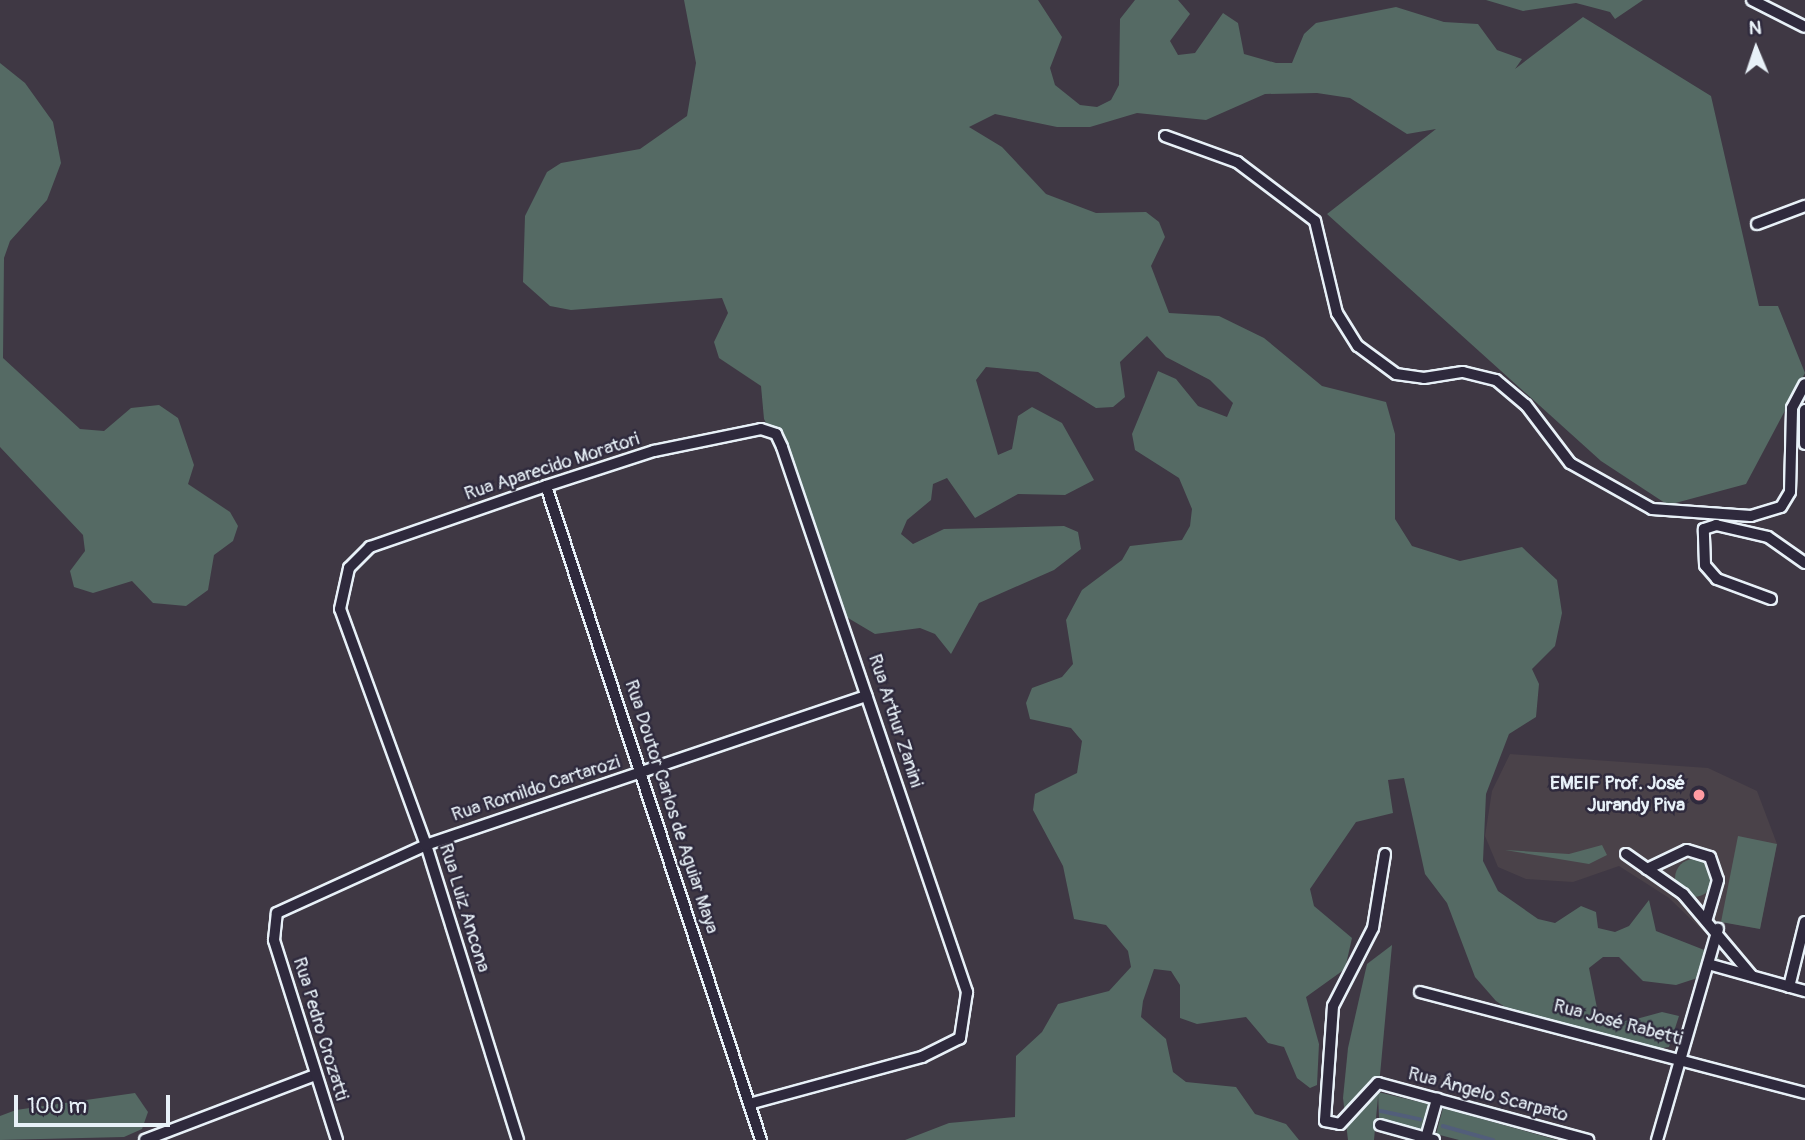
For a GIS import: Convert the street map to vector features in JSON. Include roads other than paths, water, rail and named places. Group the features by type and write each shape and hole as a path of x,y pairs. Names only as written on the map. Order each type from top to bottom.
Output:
{"street":[{"path":"1752,0 1805,27"},
{"path":"1164,136 1237,162 1315,221 1337,313 1358,346 1396,374 1472,372 1496,380 1525,405 1570,463 1653,509 1751,516 1781,507 1790,492 1792,408 1805,384"},
{"path":"1757,224 1805,206"},
{"path":"1805,410 1805,444"},
{"name":"Rua Aparecido Moratori","path":"349,568 370,547 654,451 761,429 776,434"},
{"name":"Rua Arthur Zanini","path":"749,1104 922,1057 960,1038 967,1023 967,992 776,434"},
{"name":"Rua Doutor Carlos de Aguiar Maya","path":"546,486 761,1140"},
{"path":"1771,599 1717,579 1705,565 1704,529 1716,525 1768,537 1805,563"},
{"name":"Rua Luiz Ancona","path":"349,568 340,609 426,845 518,1140"},
{"name":"Rua Romildo Cartarozi","path":"273,928 277,913 300,900 426,845 867,696"},
{"path":"1647,869 1686,850 1710,857 1718,880 1707,918"},
{"name":"Rua Ângelo Scarpato","path":"1385,854 1373,928 1333,1006 1325,1121 1340,1124 1378,1083 1588,1140"},
{"path":"1626,855 1707,918 1752,976"},
{"path":"1789,987 1805,922"},
{"name":"Rua Pedro Crozatti","path":"273,928 315,1075 337,1140"},
{"path":"1657,1140 1718,929"},
{"path":"1708,964 1805,991"},
{"name":"Rua José Rabetti","path":"1420,992 1681,1058 1805,1093"},
{"path":"145,1140 315,1075"},
{"path":"1380,1125 1430,1139 1437,1099"}],"waterway":[{"path":"1381,1111 1420,1119"},
{"path":"1443,1126 1493,1140"}],"place":[{"name":"EMEIF Prof. José Jurandy Piva","path":"1699,795"}]}
